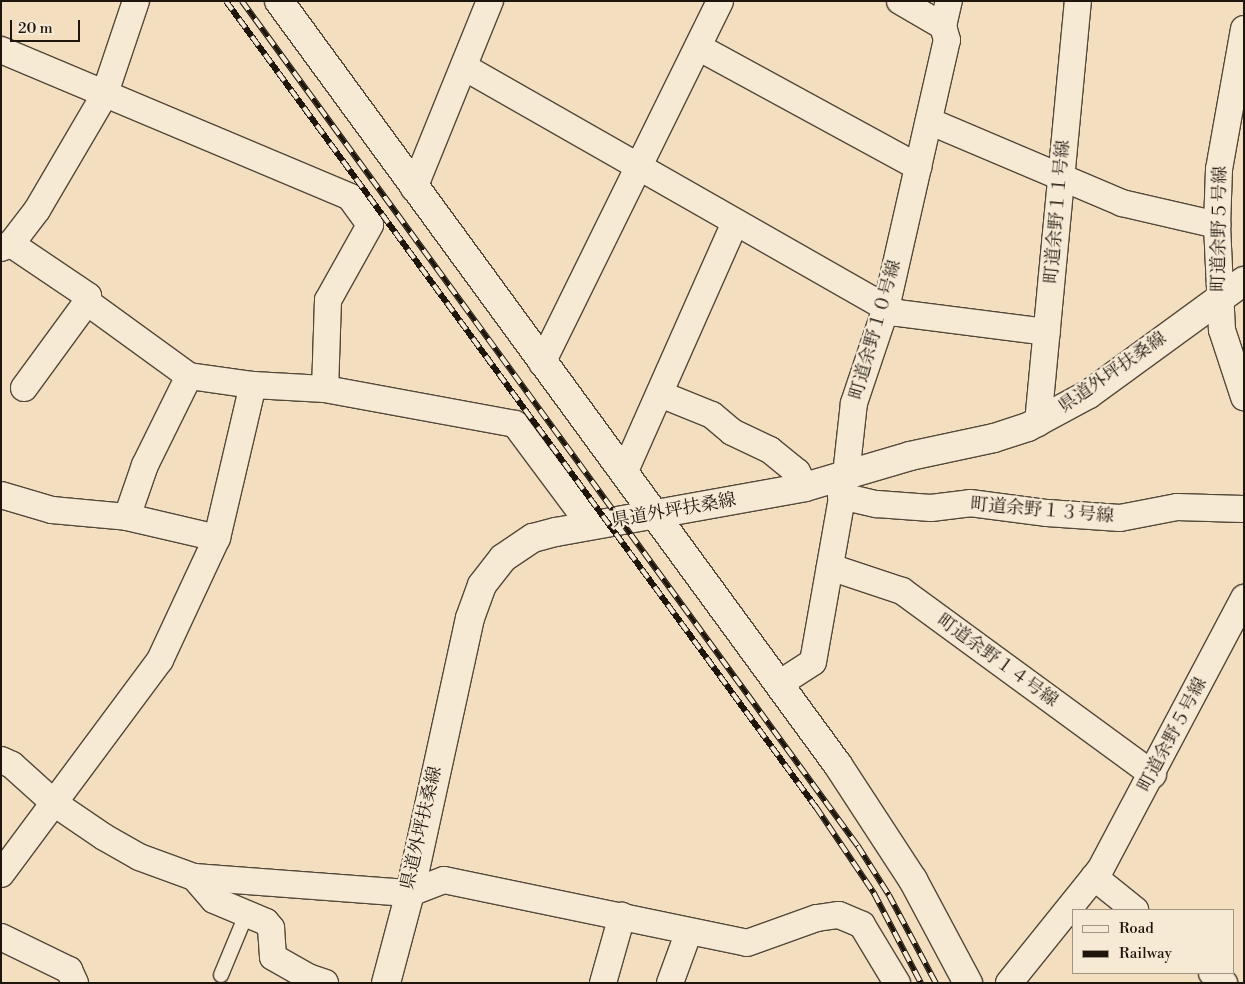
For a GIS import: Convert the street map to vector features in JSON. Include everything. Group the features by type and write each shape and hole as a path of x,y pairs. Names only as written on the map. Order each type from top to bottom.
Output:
{"main road":[{"path":"279,1 542,363 779,684 888,839 968,983"},
{"name":"県道外坪扶桑線","path":"386,983 409,893 468,627 482,585 503,558 518,546 534,538 805,487 843,485 910,456 994,438 1038,423 1090,394 1219,297 1244,281"}],"street":[{"path":"24,388 87,302 88,296 6,246 37,210 104,96 136,1"},
{"path":"414,188 490,1"},
{"path":"542,363 720,1"},
{"path":"900,1 946,14"},
{"name":"町道余野１１号線","path":"1038,423 1078,1"},
{"name":"町道余野１０号線","path":"779,684 813,662 843,485 854,403 886,308 947,40 946,14"},
{"name":"町道余野５号線","path":"1244,29 1219,169 1217,225 1221,269 1219,297 1222,330 1244,397"},
{"path":"698,47 918,167"},
{"path":"1,50 104,96 350,197 370,225 328,300 325,389"},
{"path":"464,67 886,308 898,313 1047,332"},
{"path":"929,120 1062,179 1122,203 1217,225"},
{"path":"624,473 735,222"},
{"path":"87,302 189,376 253,385 325,389 515,424 591,526"},
{"path":"127,517 145,465 189,376"},
{"path":"1,874 160,660 217,538 253,385"},
{"path":"660,394 712,415 732,432 770,450 797,472 805,487"},
{"name":"町道余野１３号線","path":"843,485 877,504 931,508 970,503 1047,513 1120,518 1177,507 1244,509"},
{"path":"1,496 52,510 127,517 217,538"},
{"name":"町道余野１４号線","path":"830,566 902,591 1153,775"},
{"name":"町道余野５号線","path":"1009,983 1097,874 1153,775 1244,598"},
{"path":"1,760 12,765 54,803 139,857 194,877 409,893 444,880 622,916 747,944 817,918 839,915 852,918 862,925 898,983"},
{"path":"1097,874 1134,909"},
{"path":"194,877 214,900 266,922 272,928 273,958 308,977 325,983"},
{"path":"603,983 622,916"},
{"path":"670,983 689,931"},
{"path":"1,937 69,970 75,983"},
{"path":"1213,974 1224,983"}],"lane":[{"path":"221,975 246,915"}],"railway":[{"path":"226,1 816,807 874,893 921,983"},
{"path":"242,1 858,846 889,895 936,983"}]}
